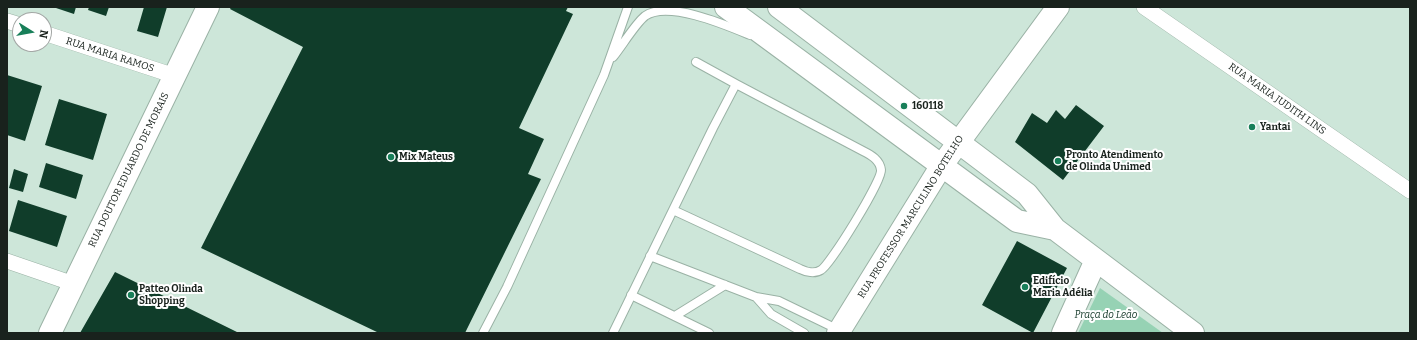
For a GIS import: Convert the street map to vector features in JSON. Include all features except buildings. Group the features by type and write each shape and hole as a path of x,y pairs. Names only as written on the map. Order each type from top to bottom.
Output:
{"main road":[{"name":"RUA DOUTOR EDUARDO DE MORAIS","path":"50,333 208,7"},
{"path":"726,7 1017,221 1055,229"},
{"path":"779,7 1027,194 1055,229 1193,333"},
{"name":"RUA PROFESSOR MARCULINO BOTELHO","path":"839,332 958,142 1058,7"},
{"path":"1062,333 1096,260"}],"street":[{"name":"RUA MARIA JUDITH LINS","path":"1144,7 1410,191"},
{"name":"RUA MARIA RAMOS","path":"52,36 175,76"},
{"path":"7,261 74,284"}],"lane":[{"path":"483,333 507,287 609,62 628,7"},
{"path":"609,62 645,16 654,11 660,10 676,10 697,15 783,48"},
{"path":"673,210 786,263 805,271 815,272 822,270 828,264 877,184 881,173 878,162 872,156 696,62"},
{"path":"612,333 736,84"},
{"path":"650,256 756,297 779,301 839,332"},
{"path":"675,316 725,285"},
{"path":"631,295 708,333"},
{"path":"756,297 771,314 804,333"}],"green space":[{"name":"Praça do Leão","path":"1100,288 1163,333 1078,333"}],"place":[{"name":"160118","path":"904,106"},
{"name":"Yantai","path":"1252,127"},
{"name":"Mix Mateus","path":"391,157"},
{"name":"Pronto Atendimento de Olinda Unimed","path":"1058,161"},
{"name":"Edifício Maria Adélia","path":"1025,287"},
{"name":"Patteo Olinda Shopping","path":"131,295"}]}
